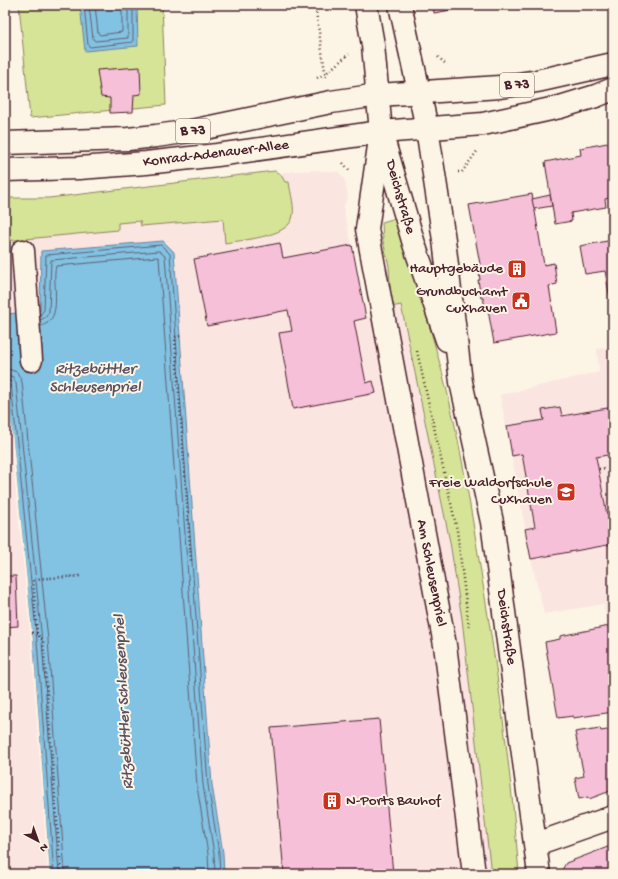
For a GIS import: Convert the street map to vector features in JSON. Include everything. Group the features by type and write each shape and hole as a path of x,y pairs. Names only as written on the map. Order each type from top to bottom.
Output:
{"street":[{"name":"Deichstraße","path":"366,5 378,95 381,132 414,244 462,382"},
{"name":"Deichstraße","path":"400,5 427,128 444,240 462,382 492,522 539,874"},
{"name":"B 73","path":"419,94 507,86 537,81 613,64"},
{"name":"B 73","path":"427,128 483,124 560,107 613,89"},
{"name":"Konrad-Adenauer-Allee","path":"5,143 80,142 142,138 191,131 308,107 378,95 419,94"},
{"name":"Konrad-Adenauer-Allee","path":"5,170 80,168 161,161 217,155 381,132 427,128"},
{"name":"Am Schleusenpriel","path":"381,132 367,229 445,645 474,874"},
{"path":"23,251 31,360"},
{"path":"536,844 613,817"}],"path":[{"path":"315,5 325,74 353,50"},
{"path":"434,52 451,68"},
{"path":"180,336 175,337 190,561"},
{"path":"599,469 613,467"},
{"path":"37,634 33,579 81,576"},
{"path":"32,633 37,634 43,640 61,874"}],"shaded area":[{"path":"314,170 339,172 345,180 348,198 343,207 366,318 400,305 450,542 462,619 491,874 224,874 223,853 212,785 174,252 163,241 130,245 40,311 5,314 5,216 222,200 225,177"},
{"name":"Freie Waldorfschule Cuxhaven","path":"613,346 613,618 605,618 604,604 544,614 531,559 500,395 599,372 597,349"},
{"path":"5,360 33,641 50,874 5,874"}],"green space":[{"path":"19,5 162,5 166,105 30,118"},
{"path":"275,171 281,175 285,182 289,182 293,215 288,225 273,234 263,237 225,243 223,219 141,226 140,221 118,223 118,230 5,241 5,198 49,198"},
{"path":"396,218 424,306 448,395 464,470 501,701 513,804 519,874 491,874 462,619 450,542 401,305 391,307 389,266 383,241 382,222"}],"water":[{"path":"80,5 137,5 138,46 85,51"},
{"name":"Ritzebüttler Schleusenpriel","path":"163,241 174,252 212,785 223,853 224,874 50,874 33,641 6,375 5,314 40,311 41,251"}],"pier":[{"path":"5,360 33,641 50,874 48,874 31,642 5,384"}],"building":[{"path":"433,5 481,5 434,13"},
{"path":"140,67 141,94 134,95 133,112 110,113 110,98 101,97 97,70"},
{"path":"613,142 613,197 605,199 606,207 571,213 572,221 555,224 545,162 581,155 580,148"},
{"name":"Hauptgebäude","path":"532,194 544,265 554,263 557,284 549,286 556,332 494,343 488,310 486,311 483,298 481,298 478,280 480,280 478,265 480,264 469,205"},
{"path":"550,195 552,206 534,209 532,199"},
{"path":"613,240 613,315 605,271 585,274 580,246"},
{"path":"280,243 283,258 352,245 366,318 354,321 366,383 373,381 376,393 293,409 279,333 292,331 288,310 207,326 194,259"},
{"path":"560,407 562,416 613,407 613,454 596,457 607,515 613,514 613,544 531,559 525,529 535,527 522,454 512,456 507,426 544,420 542,410"},
{"path":"5,576 16,576 18,626 5,627"},
{"path":"609,626 613,649 613,712 573,718 573,716 558,718 545,642 560,639 560,636"},
{"name":"N-Ports Bauhof","path":"379,719 393,874 284,874 271,728"},
{"path":"600,728 601,731 613,729 613,790 589,799 588,797 579,799 575,778 584,776 575,732"},
{"path":"613,845 613,874 563,874 562,870 566,863"}],"place":[{"name":"Hauptgebäude","path":"517,269"},
{"name":"Grundbuchamt Cuxhaven","path":"521,301"},
{"name":"Freie Waldorfschule Cuxhaven","path":"566,492"},
{"name":"N-Ports Bauhof","path":"332,801"}]}
